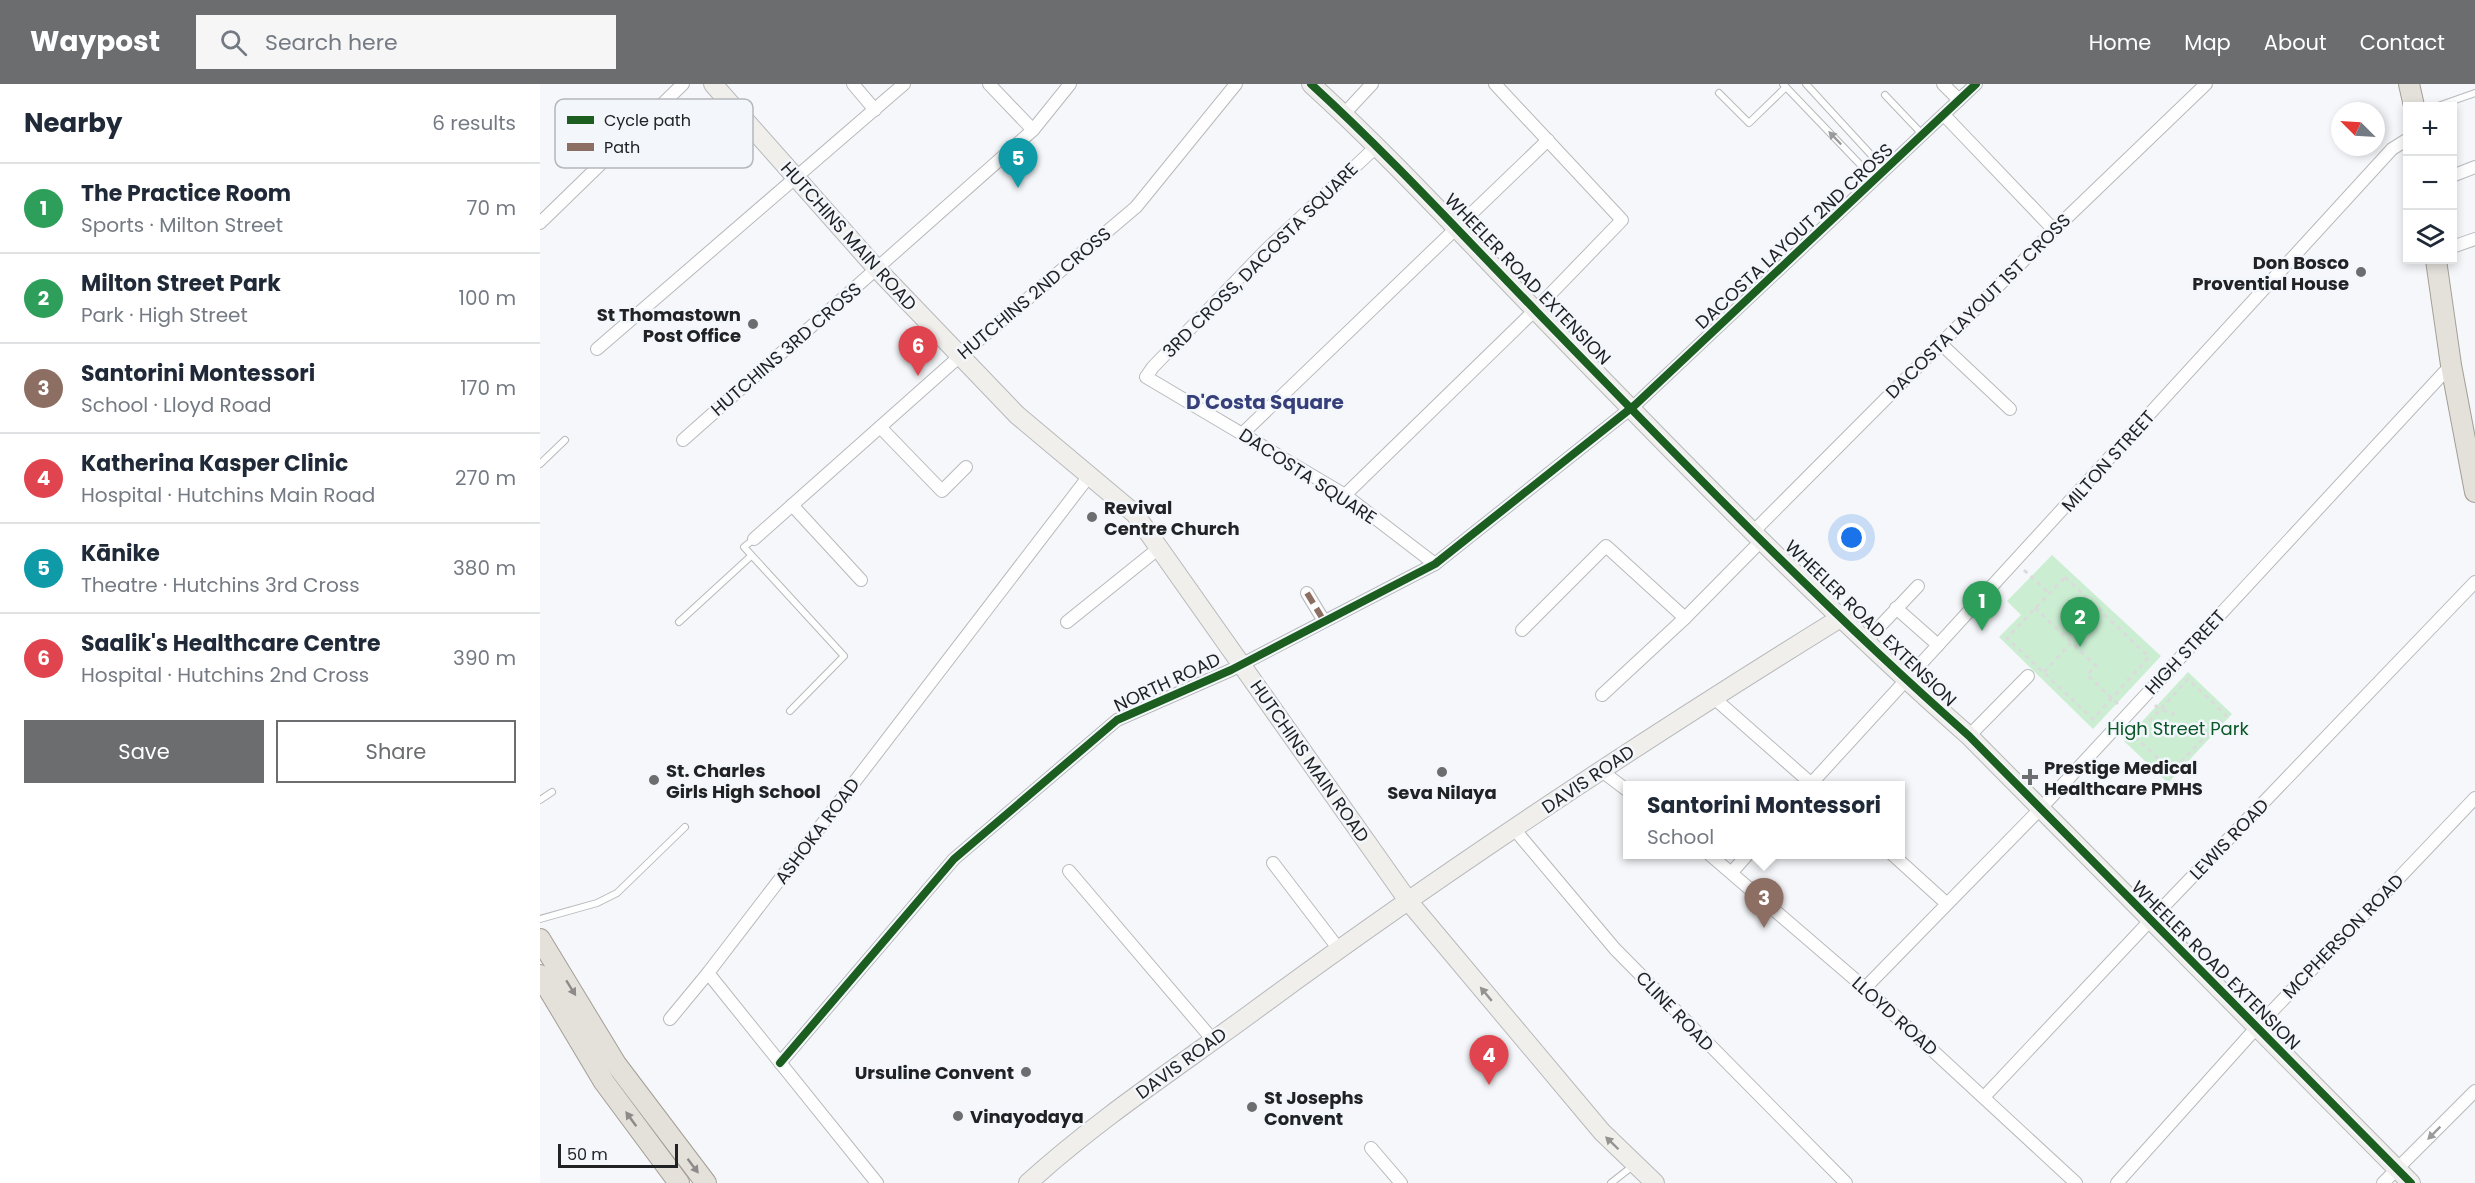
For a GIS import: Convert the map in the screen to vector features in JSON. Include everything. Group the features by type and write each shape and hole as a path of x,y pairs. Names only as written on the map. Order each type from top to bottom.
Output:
{"main road":[{"path":"2409,84 2413,102"},
{"path":"2422,84 2426,102"},
{"path":"2437,264 2451,365 2473,468 2475,492"},
{"path":"2450,264 2475,423"},
{"path":"540,939 616,1064 706,1183"},
{"path":"540,975 604,1082 671,1177"}],"street":[{"path":"668,99 684,84"},
{"name":"HUTCHINS MAIN ROAD","path":"713,84 726,99"},
{"path":"853,84 875,110"},
{"path":"597,349 904,84"},
{"path":"989,84 1033,130"},
{"name":"HUTCHINS 3RD CROSS","path":"683,440 1033,130 1070,84"},
{"name":"HUTCHINS 2ND CROSS","path":"754,540 960,356 1136,207 1236,84"},
{"name":"WHEELER ROAD EXTENSION","path":"1311,84 1378,145 1535,310 1758,536 1905,680 1969,736 2039,810 2411,1183"},
{"path":"1344,114 1372,84"},
{"path":"1345,495 1535,310 1622,220 1495,84"},
{"path":"1943,84 1959,100"},
{"name":"DACOSTA LAYOUT 2ND CROSS","path":"1631,407 1886,171 1976,84"},
{"name":"DACOSTA LAYOUT 1ST CROSS","path":"1602,695 1685,618 1758,536 1940,343 2206,84"},
{"path":"1944,115 2054,230"},
{"name":"HUTCHINS MAIN ROAD","path":"753,129 877,269 1017,415 1135,514 1409,902 1602,1132 1655,1183"},
{"path":"1242,434 1548,140"},
{"name":"MILTON STREET","path":"1815,781 2385,157 2403,143"},
{"name":"3RD CROSS, DACOSTA SQUARE","path":"1146,378 1153,367 1266,250 1378,145"},
{"path":"2457,174 2475,167"},
{"path":"540,223 597,168"},
{"path":"2457,245 2475,239"},
{"path":"1940,343 2010,409"},
{"name":"HIGH STREET","path":"1865,988 2039,810 2451,365"},
{"name":"DACOSTA SQUARE","path":"1146,378 1345,495 1435,564"},
{"name":"NORTH ROAD","path":"780,1063 954,859 1117,720 1242,663 1435,564 1631,407"},
{"path":"880,427 942,491 966,467"},
{"name":"ASHOKA ROAD","path":"670,1019 708,973 1089,476"},
{"path":"792,505 861,580"},
{"path":"1522,630 1606,546 1685,618"},
{"path":"1067,622 1159,548"},
{"name":"LEWIS ROAD","path":"1984,1097 2475,582"},
{"path":"1866,641 1918,586"},
{"path":"1307,593 1324,621"},
{"path":"1896,608 1938,645"},
{"name":"DAVIS ROAD","path":"1028,1183 1074,1141 1338,948 1515,830 1599,770 1842,617"},
{"path":"1969,736 2028,676"},
{"path":"1714,698 1807,781"},
{"path":"1599,770 1623,787"},
{"name":"MCPHERSON ROAD","path":"2116,1183 2257,1027 2475,798"},
{"name":"CLINE ROAD","path":"1515,830 1615,949 1846,1183"},
{"name":"LLOYD ROAD","path":"1714,859 1865,988 2076,1183"},
{"path":"1732,872 1744,859"},
{"path":"1896,859 1946,903"},
{"path":"1273,863 1338,948"},
{"path":"1069,871 1214,1040"},
{"path":"708,973 877,1183"},
{"path":"2383,1183 2475,1091"},
{"path":"1371,1148 1401,1183"}],"lane":[{"path":"1806,84 1886,171"},
{"path":"1719,93 1749,123 1784,85 1875,181"},
{"path":"2449,102 2475,93"},
{"path":"1885,95 1923,135"},
{"path":"540,464 564,440"},
{"name":"HUTCHINS 2ND CROSS","path":"752,556 744,547 754,540"},
{"path":"679,622 752,556 844,656 790,711"},
{"path":"540,800 552,792"},
{"path":"540,919 597,903 617,892 685,827"},
{"path":"1611,1183 1635,1164"}],"path":[{"path":"2027,573 2049,593"},
{"path":"2065,577 2149,657 2092,719 2007,638 2035,608 2065,577"},
{"path":"2035,608 2096,666 2087,675 2116,703"},
{"path":"2044,672 2071,643"},
{"path":"2188,679 2226,715 2172,771 2134,736 2160,710 2188,679"},
{"path":"2144,696 2160,710 2171,712 2176,717"}],"green space":[{"path":"2052,555 2161,656 2093,729 1999,637 2021,615 2007,601"},
{"name":"High Street Park","path":"2188,672 2232,714 2168,783 2124,741"}],"marked path":[{"path":"1307,593 1324,621"}],"cycle path":[{"path":"1311,84 1397,167 1749,528 1857,634 1969,736 2411,1183"},
{"path":"780,1063 954,859 1117,720 1231,670 1435,564 1635,405 1976,84"}],"place":[{"name":"Kānike","path":"1018,188"},
{"name":"Don Bosco Provential House","path":"2361,272"},
{"name":"St Thomastown Post Office","path":"753,324"},
{"name":"Saalik's Healthcare Centre","path":"918,376"},
{"name":"Revival Centre Church","path":"1092,517"},
{"name":"The Practice Room","path":"1982,631"},
{"name":"Milton Street Park","path":"2080,647"},
{"name":"Seva Nilaya","path":"1442,772"},
{"name":"Prestige Medical Healthcare PMHS","path":"2030,777"},
{"name":"St. Charles Girls High School","path":"654,780"},
{"name":"Santorini Montessori","path":"1764,928"},
{"name":"Ursuline Convent","path":"1026,1072"},
{"name":"Katherina Kasper Clinic","path":"1489,1085"},
{"name":"St Josephs Convent","path":"1252,1107"},
{"name":"Vinayodaya","path":"958,1116"}],"district":[{"name":"D'Costa Square","path":"1265,402"}]}
